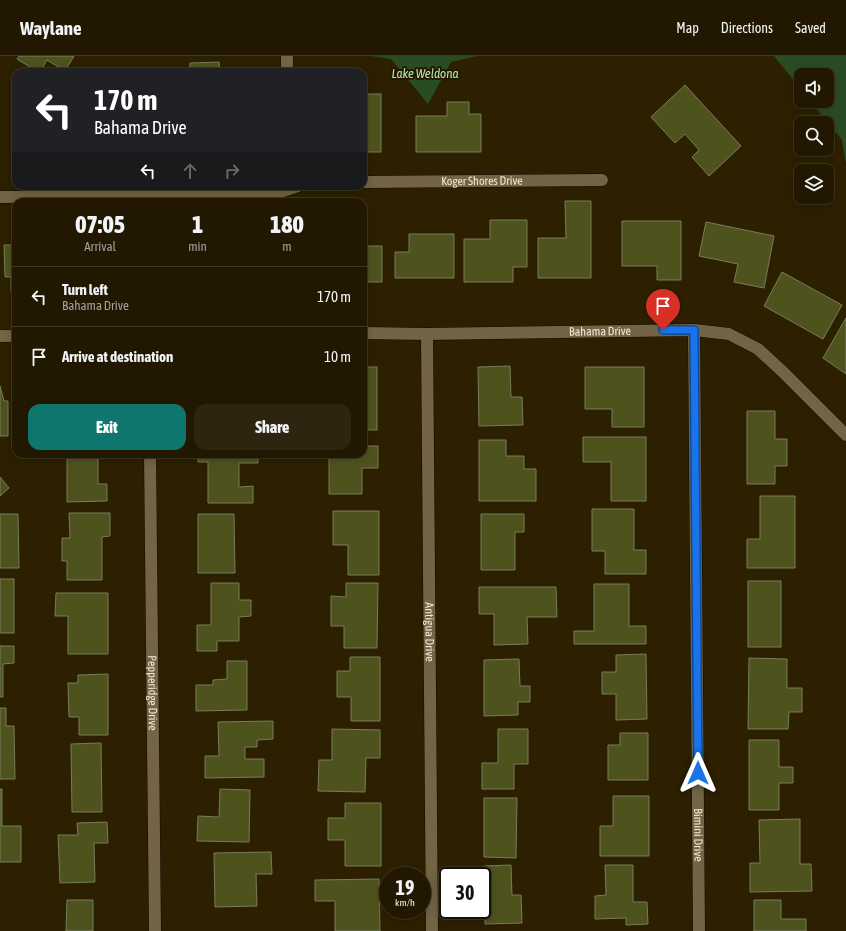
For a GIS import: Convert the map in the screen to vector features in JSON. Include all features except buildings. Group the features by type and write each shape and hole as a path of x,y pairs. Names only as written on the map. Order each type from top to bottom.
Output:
{"street":[{"path":"287,56 287,68"},
{"name":"Koger Shores Drive","path":"367,182 602,180"},
{"path":"0,197 268,196 283,190"},
{"name":"Bahama Drive","path":"367,333 427,334 694,330 729,334 758,349 846,435"},
{"name":"Bimini Drive","path":"694,330 699,931"},
{"name":"Antigua Drive","path":"427,334 432,931"},
{"path":"0,336 12,336"},
{"name":"Pepperidge Drive","path":"150,458 155,931"}],"water":[{"name":"Lake Weldona","path":"371,56 477,56 451,62 428,104 391,59"},
{"path":"774,56 846,56 846,164 842,140 834,130 834,116 822,116 816,108 834,108 834,68 794,68 794,80"}],"route":[{"path":"663,330 694,330 698,773"}]}
